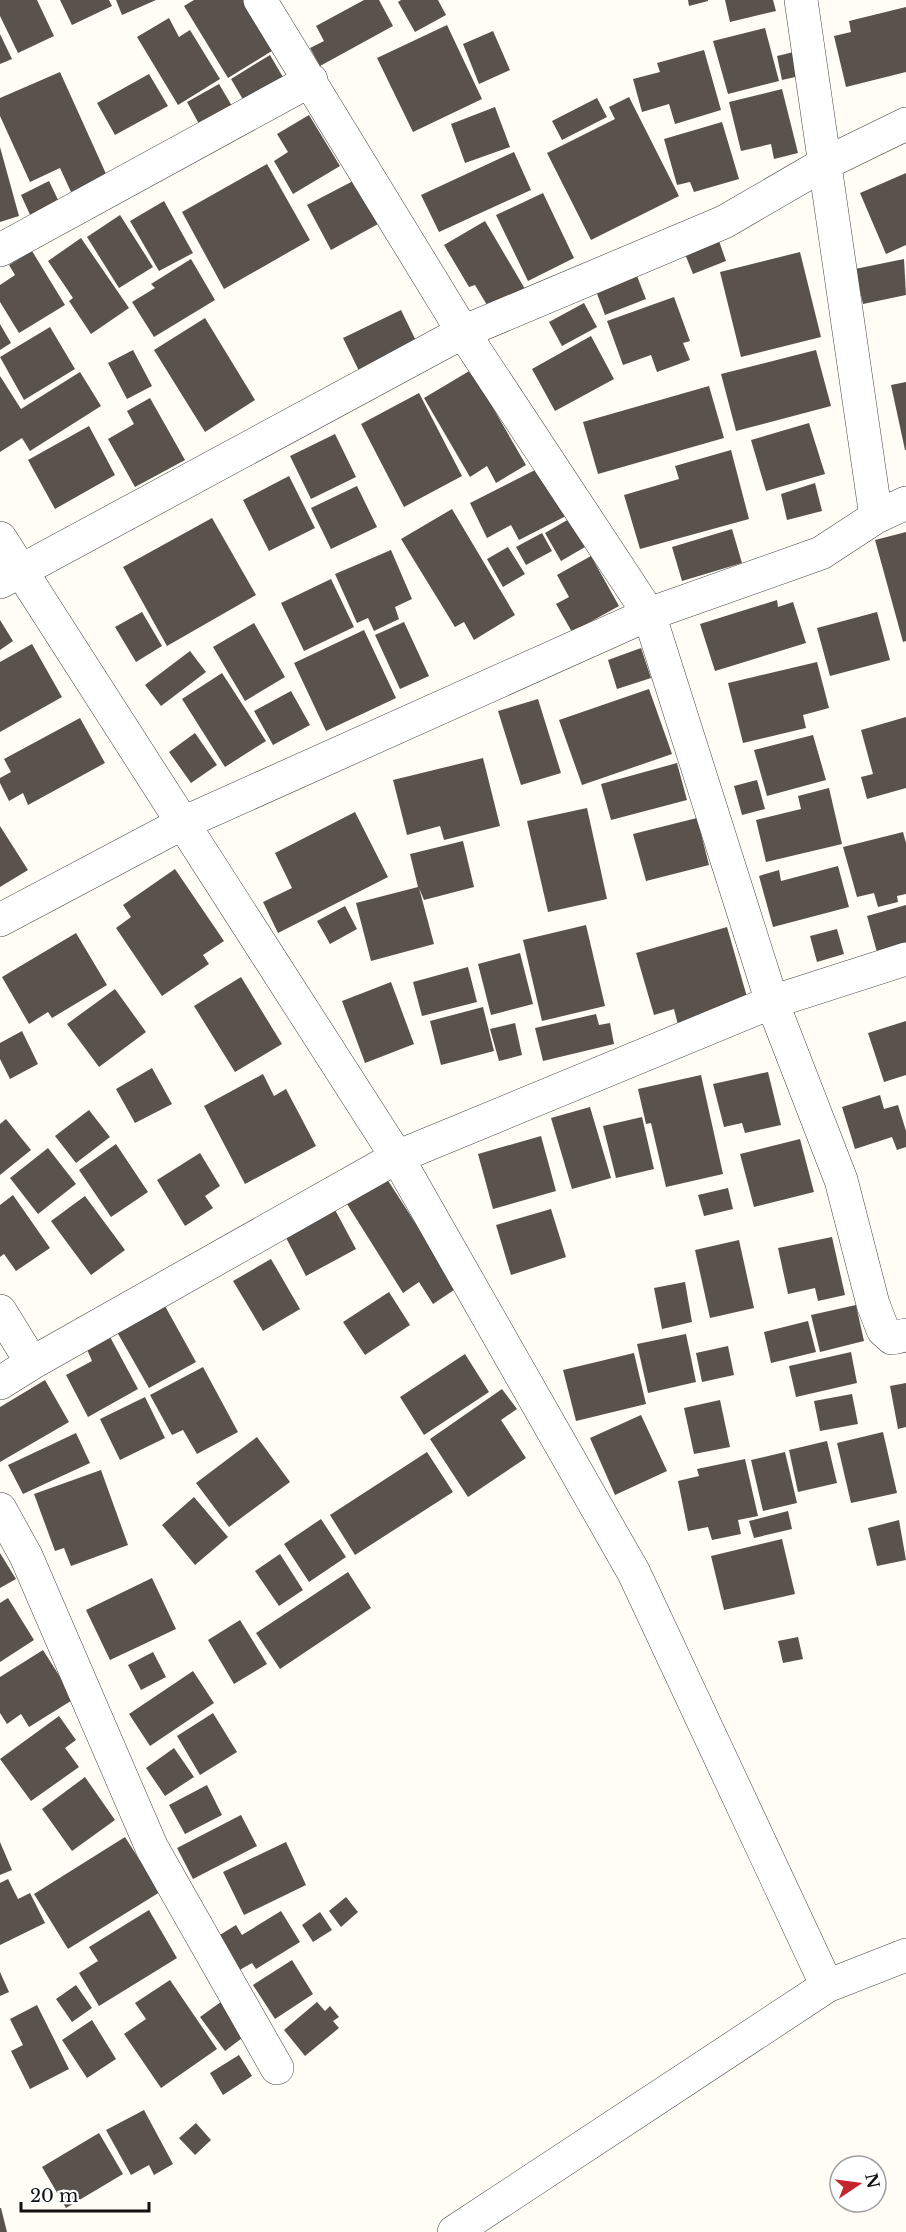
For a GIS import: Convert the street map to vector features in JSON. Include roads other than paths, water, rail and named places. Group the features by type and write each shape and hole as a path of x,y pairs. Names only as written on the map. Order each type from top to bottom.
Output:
{"street":[{"path":"260,0 463,332 649,614 772,1002 841,1180 879,1321 883,1330 892,1338 906,1335"},
{"path":"801,0 876,517"},
{"path":"0,250 310,80"},
{"path":"10,576 463,332 724,222 824,164 906,124"},
{"path":"0,920 181,824 649,614 821,553 876,517 906,503"},
{"path":"0,538 10,576 181,824 397,1157 634,1573 828,1986"},
{"path":"0,1383 397,1157 772,1002 906,959"},
{"path":"0,1311 32,1363"},
{"path":"0,1509 26,1556 152,1848 277,2068"},
{"path":"454,2232 828,1986 906,1955"}]}
